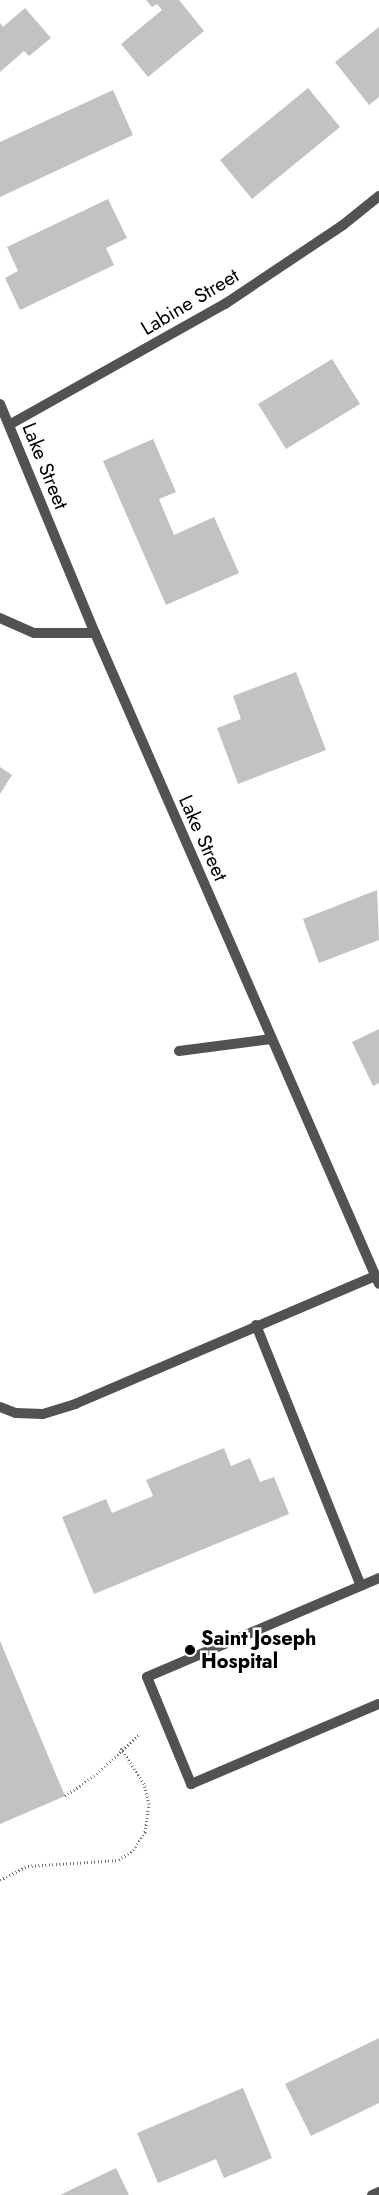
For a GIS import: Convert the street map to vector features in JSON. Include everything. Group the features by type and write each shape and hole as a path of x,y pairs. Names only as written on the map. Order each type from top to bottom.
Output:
{"street":[{"name":"Labine Street","path":"10,425 225,304 343,225 379,196"},
{"name":"Lake Street","path":"0,404 95,634 271,1039 378,1278"},
{"path":"0,618 34,633 95,634"},
{"path":"179,1051 271,1039"},
{"path":"0,1407 16,1413 43,1414 75,1404 256,1325 378,1278"},
{"path":"256,1325 361,1586"},
{"path":"379,1578 147,1677 191,1784 379,1704"},
{"path":"372,2195 379,2192"}],"path":[{"path":"65,1796 94,1776 133,1737 166,1722"},
{"path":"0,1880 28,1866 118,1860 133,1850 145,1832 149,1804 144,1784 121,1748"}],"building":[{"path":"146,0 179,0 204,31 148,77 121,44 162,10 157,4 152,7"},
{"path":"25,8 51,38 29,56 24,51 0,72 0,23 3,27"},
{"path":"379,27 379,97 369,105 335,62"},
{"path":"308,88 340,127 252,199 220,160"},
{"path":"113,90 133,135 0,197 0,142"},
{"path":"108,199 127,238 106,248 114,265 20,310 5,278 18,271 7,247"},
{"path":"332,359 360,404 286,449 258,404"},
{"path":"153,439 176,492 159,499 174,535 214,517 239,573 166,605 103,461"},
{"path":"296,672 326,750 238,784 217,728 241,719 233,696"},
{"path":"0,767 12,775 0,794"},
{"path":"377,890 379,940 319,963 303,919"},
{"path":"379,1029 379,1083 373,1086 352,1042"},
{"path":"224,1448 231,1466 250,1458 260,1482 274,1477 289,1514 94,1594 62,1517 106,1499 112,1513 153,1496 146,1480"},
{"path":"0,1641 65,1796 0,1824"},
{"path":"379,2038 379,2103 311,2136 285,2084"},
{"path":"243,2088 272,2158 224,2178 216,2159 158,2183 137,2133"},
{"path":"116,2168 129,2195 60,2195"}],"place":[{"name":"Saint Joseph Hospital","path":"190,1650"}]}
